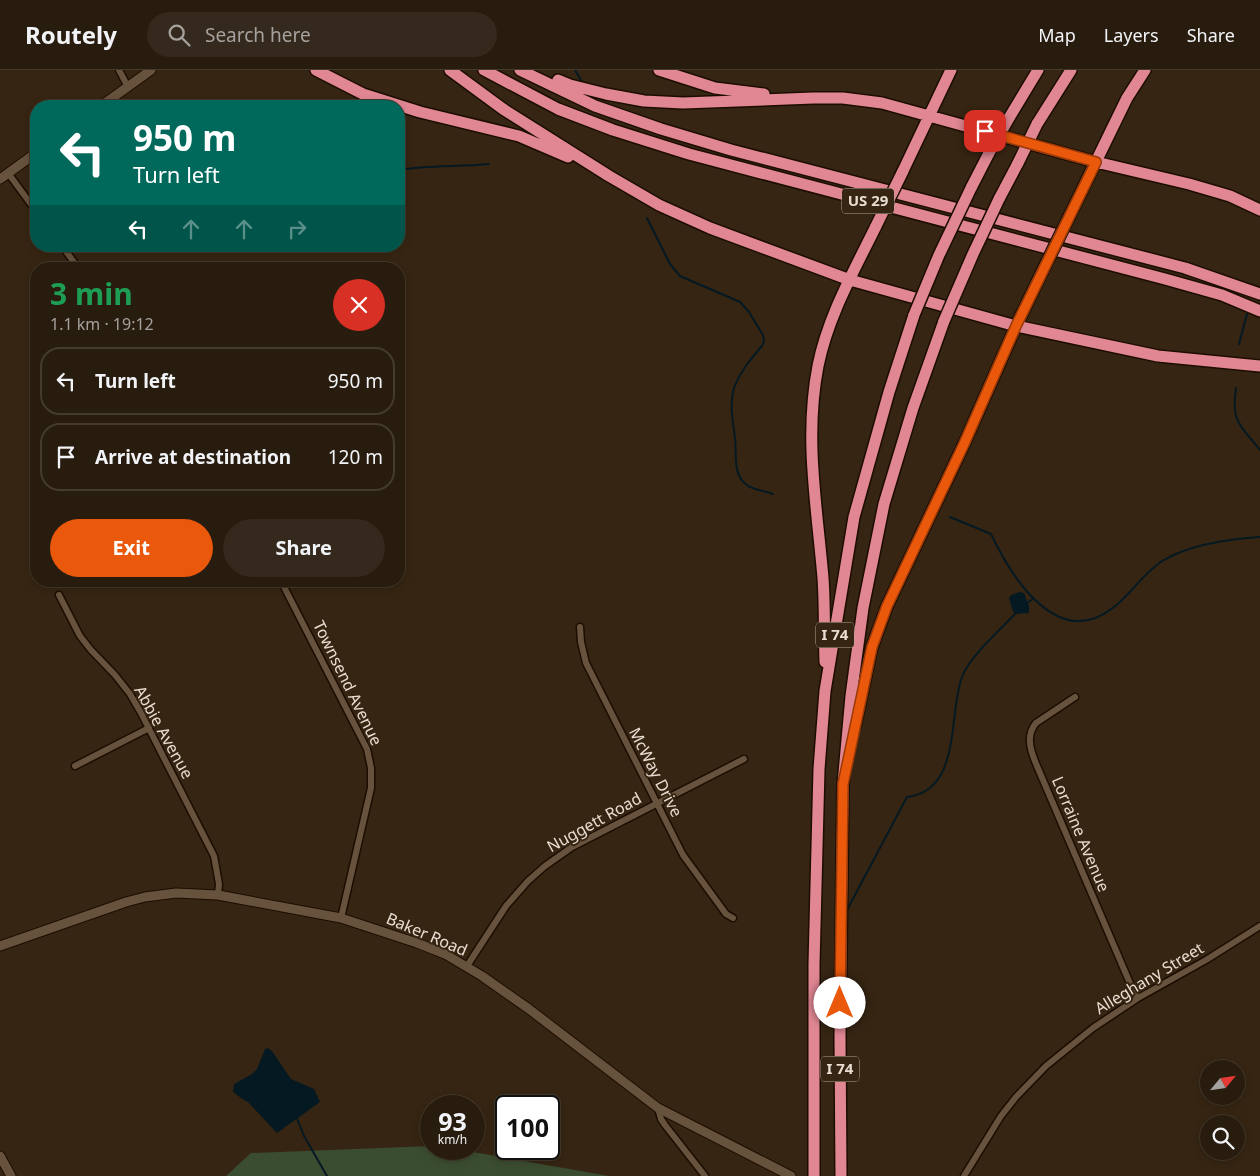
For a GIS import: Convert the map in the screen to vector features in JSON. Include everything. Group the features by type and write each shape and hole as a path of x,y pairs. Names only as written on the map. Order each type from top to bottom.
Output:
{"highway":[{"path":"316,70 363,94 382,100"},
{"path":"450,70 503,109 609,176 659,205 710,228 850,280 1016,326 1158,356 1260,366"},
{"name":"US 29","path":"484,70 558,109 613,130 680,152 1165,279 1222,296 1260,311"},
{"name":"US 29","path":"520,70 595,106 660,129 740,152 1185,268 1260,294"},
{"path":"534,70 570,85 644,101 683,104 843,98 888,104 1096,162 1189,184 1230,196 1260,210"},
{"path":"659,70 715,88 804,98"},
{"path":"826,691 823,580 811,456 812,403 818,364 830,324 951,70"},
{"name":"I 74","path":"814,1176 814,964 819,769 826,691 854,517 889,392 914,315 971,188 989,153 1038,70"},
{"name":"I 74","path":"841,1176 840,1035 843,784 862,608 884,504 913,408 944,321 972,254 1037,124 1072,70"},
{"path":"843,784 872,647 887,606 964,444 1016,326 1128,98 1145,70"},
{"path":"405,107 519,136 609,176"}],"street":[{"path":"119,70 128,87"},
{"path":"110,100 151,70"},
{"path":"0,179 30,157"},
{"path":"8,173 30,203"},
{"name":"Townsend Avenue","path":"285,587 367,749 371,768 371,788 341,918"},
{"name":"Abbie Avenue","path":"59,595 80,636 130,694 149,728 214,856 219,884 218,894"},
{"name":"McWay Drive","path":"580,627 586,663 683,855 726,914 733,918"},
{"name":"Lorraine Avenue","path":"1075,697 1032,727 1029,740 1030,746 1035,762 1138,998"},
{"path":"75,766 149,728"},
{"name":"Nuggett Road","path":"467,966 506,906 544,866 572,847 744,759"},
{"name":"Baker Road","path":"0,946 126,902 176,893 218,894 341,918 417,943 445,954 467,966 529,1009 658,1108 791,1176"},
{"name":"Alleghany Street","path":"964,1176 996,1124 1016,1097 1046,1066 1093,1028 1138,998 1206,960 1260,926"},
{"path":"658,1108 661,1120 705,1176"},
{"path":"0,1156 11,1176"}],"green space":[{"path":"420,1146 420,1160 485,1160 485,1154 495,1156 495,1160 518,1160 609,1176 226,1176 251,1153"}],"water":[{"path":"1019,592 1024,593 1029,606 1029,613 1016,614 1013,612 1009,598 1011,595"},
{"path":"268,1048 291,1079 314,1089 320,1102 277,1133 248,1102 233,1092 234,1084 257,1069 265,1049"}],"waterway":[{"path":"575,70 582,82"},
{"path":"405,169 489,164"},
{"path":"647,218 670,264 680,276 740,302 749,312 763,335 764,341 762,346 736,382 732,400 732,413 736,463 739,476 750,487 773,494"},
{"path":"1239,344 1247,314"},
{"path":"1236,388 1236,416 1242,428 1260,450"},
{"path":"950,517 991,534 1011,570 1039,604 1056,615 1074,621 1093,619 1114,607 1151,570 1175,554 1211,543 1260,537"},
{"path":"1027,603 1034,598"},
{"path":"847,910 907,797 925,792 937,781 945,766 950,749 958,693 966,669 978,652 1016,613"},
{"path":"296,1116 304,1136 327,1176"}],"route":[{"path":"840,1003 843,784 872,647 887,606 964,444 1016,326 1096,162 985,131"}]}
